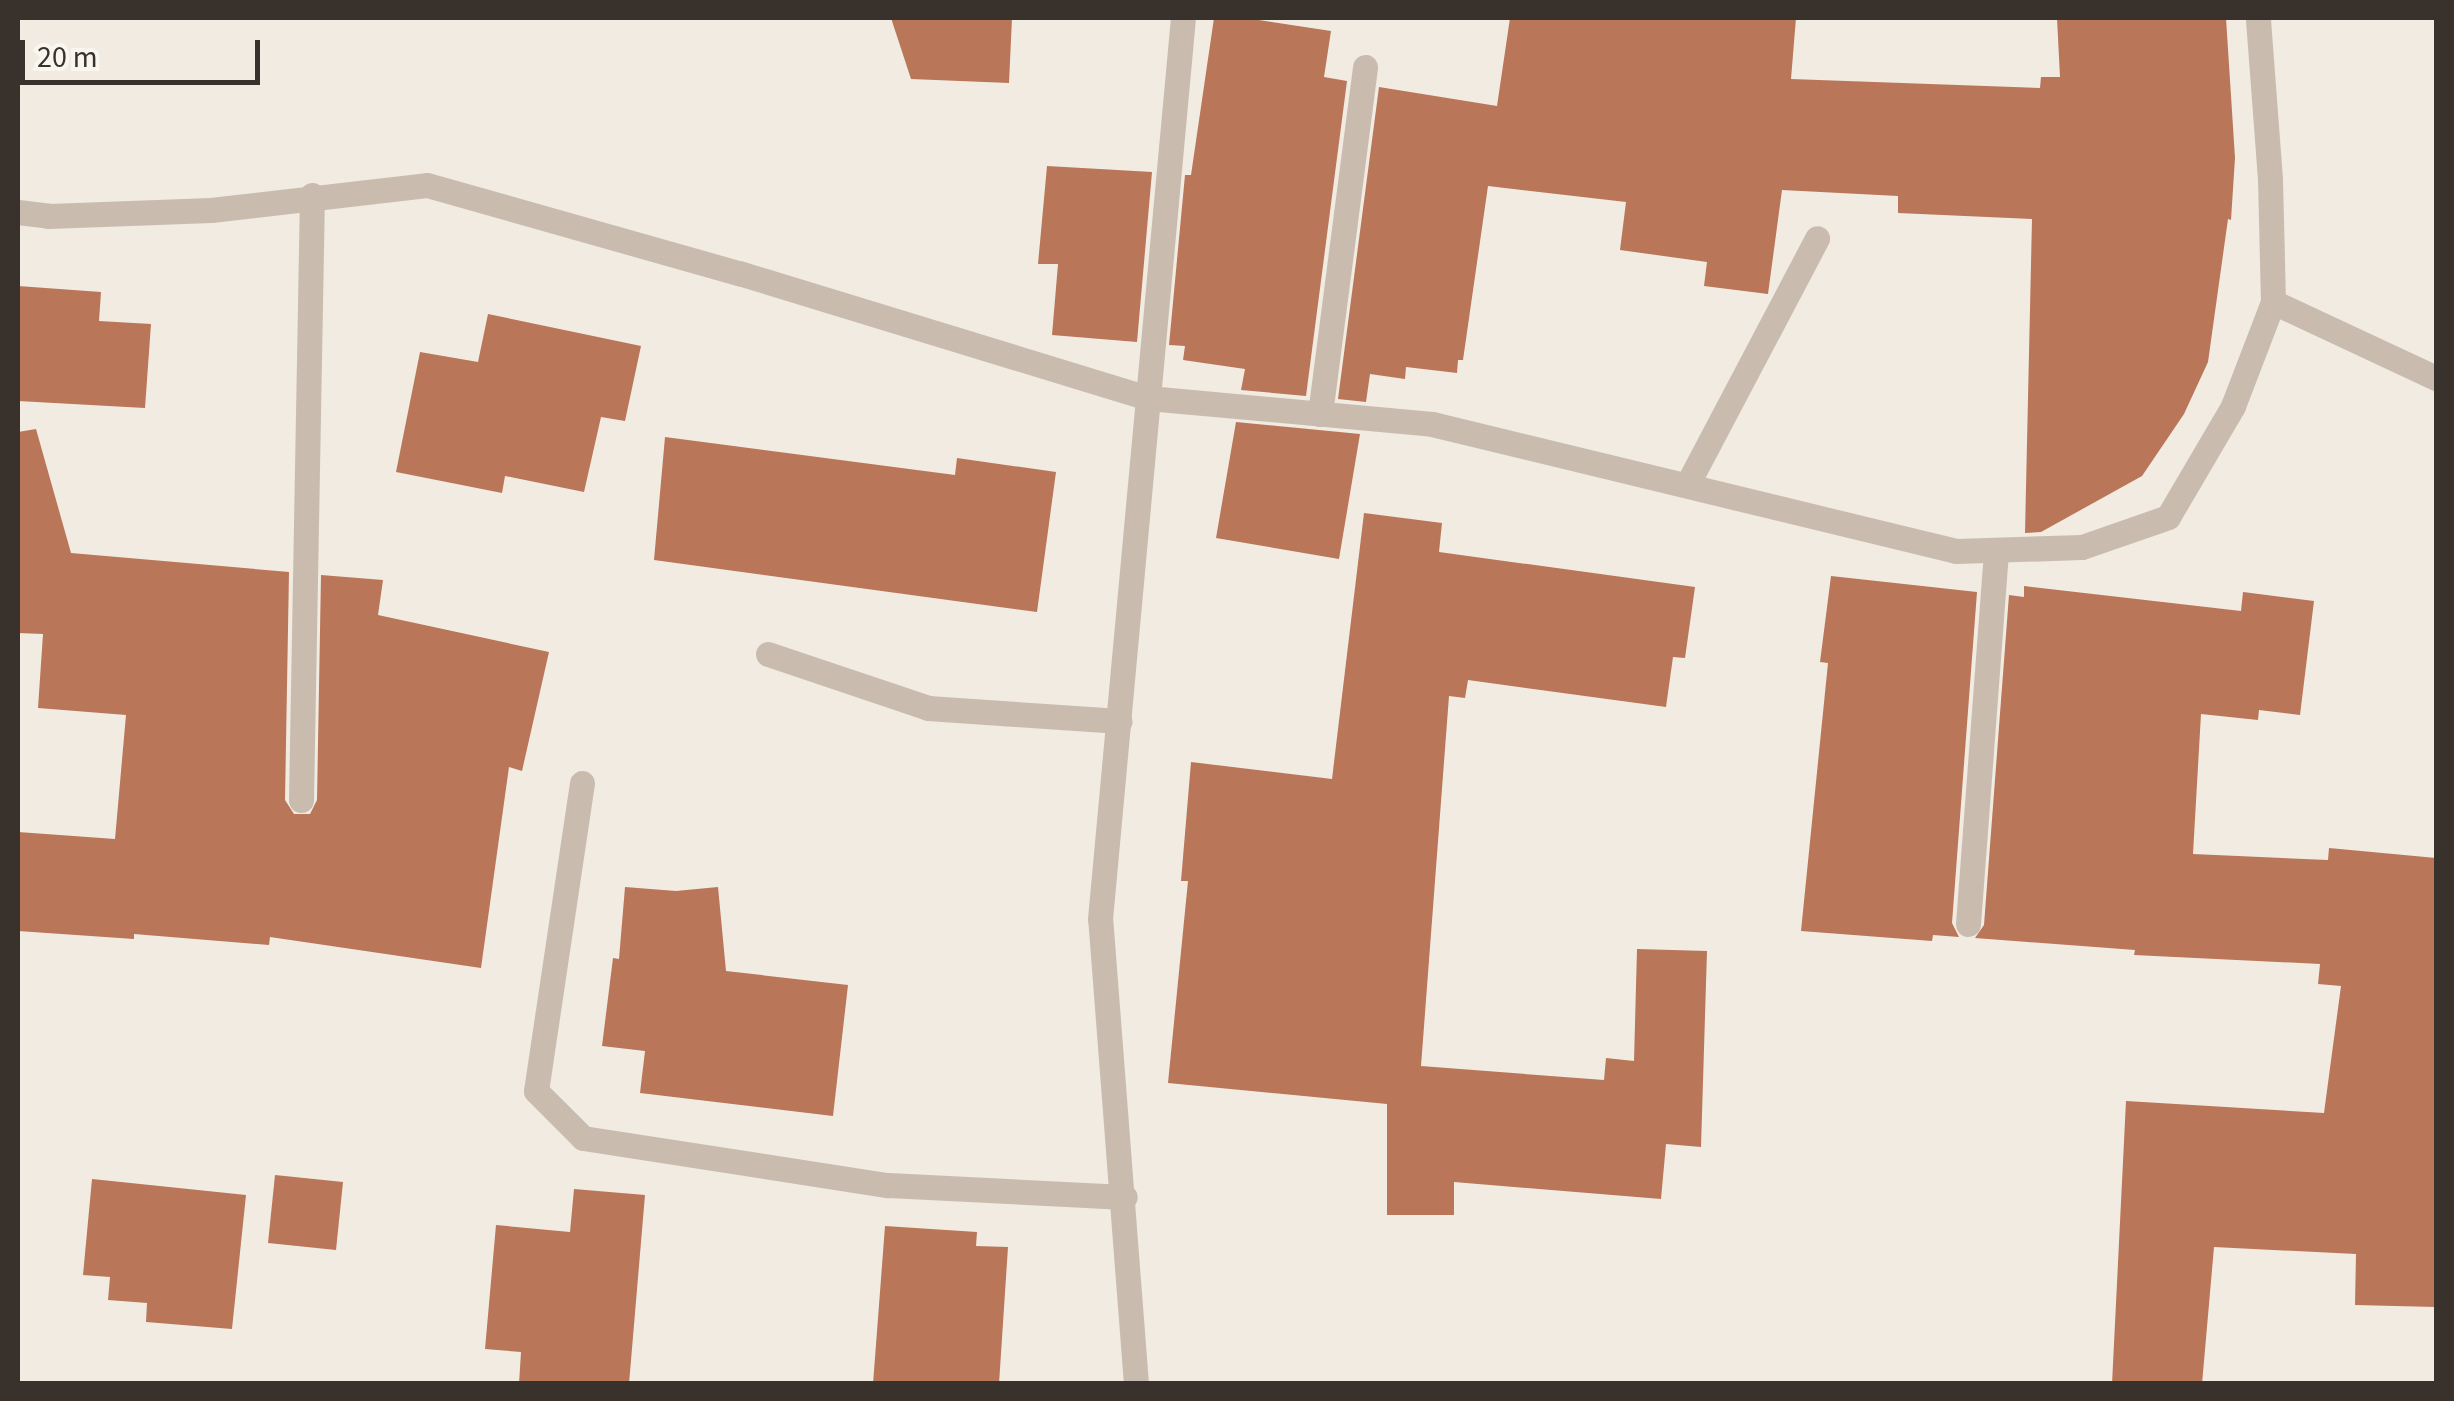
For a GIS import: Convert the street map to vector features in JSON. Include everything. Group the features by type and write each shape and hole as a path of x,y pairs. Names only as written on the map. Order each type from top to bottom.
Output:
{"street":[{"path":"1136,1384 1100,919 1183,18"},
{"path":"18,212 49,216 211,210 312,195 427,185 739,272 1148,398 1432,424 1956,550 2082,547 2168,517 2233,406 2273,302 2270,179 2258,18"},
{"path":"1320,414 1365,68"},
{"path":"301,800 312,195"},
{"path":"1687,486 1818,238"},
{"path":"2273,302 2436,378"},
{"path":"1968,924 1996,551"},
{"path":"768,654 928,708 1120,721"},
{"path":"582,783 536,1091 583,1138 888,1184 1124,1197"}],"building":[{"path":"891,18 1012,18 1009,83 911,79"},
{"path":"1214,18 1245,18 1331,31 1324,77 1347,81 1306,396 1241,390 1245,369 1183,360 1185,346 1169,345 1185,175 1191,175"},
{"path":"1510,18 1796,18 1791,79 2040,88 2041,77 2060,77 2057,18 2226,18 2235,158 2231,220 2228,219 2208,362 2184,414 2142,476 2041,532 2025,533 2032,219 1898,213 1898,196 1782,190 1768,294 1704,286 1707,262 1620,250 1626,202 1488,186 1463,360 1458,360 1457,373 1406,367 1405,379 1370,374 1366,402 1338,399 1379,87 1497,106"},
{"path":"1047,166 1152,172 1137,342 1052,335 1058,264 1038,264"},
{"path":"18,286 101,292 99,321 151,324 145,408 18,401"},
{"path":"488,314 641,346 625,421 601,417 584,492 505,476 502,493 396,472 420,352 478,362"},
{"path":"1236,422 1360,434 1339,559 1216,538"},
{"path":"36,429 71,553 289,572 285,800 294,814 310,814 317,800 321,575 383,580 378,615 549,652 522,771 509,767 481,968 270,937 269,945 134,934 134,939 18,931 18,832 115,839 126,715 38,708 43,634 18,633 18,432"},
{"path":"665,437 955,475 957,458 1056,472 1037,612 654,560"},
{"path":"1364,513 1442,523 1439,552 1695,587 1685,658 1673,657 1666,707 1468,680 1465,698 1449,696 1421,1066 1604,1080 1606,1058 1634,1061 1637,949 1707,951 1701,1147 1666,1144 1661,1199 1454,1182 1454,1215 1387,1215 1387,1104 1168,1083 1188,881 1181,881 1191,762 1332,779"},
{"path":"1831,576 1977,592 1952,923 1959,937 1933,935 1932,941 1801,931 1828,663 1820,662"},
{"path":"2024,586 2241,611 2243,592 2314,601 2300,715 2259,710 2258,720 2201,714 2193,854 2328,860 2329,848 2436,858 2436,1307 2355,1305 2356,1254 2214,1247 2202,1384 2112,1384 2126,1101 2324,1113 2341,986 2318,984 2320,964 2134,955 2135,950 1975,938 1984,925 2009,595 2024,597"},
{"path":"625,887 676,891 718,887 726,971 848,985 833,1116 640,1093 645,1051 602,1046 613,958 619,959"},
{"path":"275,1175 343,1182 336,1250 268,1243"},
{"path":"92,1179 246,1195 232,1329 146,1322 147,1303 108,1300 110,1277 83,1275"},
{"path":"574,1189 645,1195 629,1384 519,1384 521,1352 485,1349 496,1225 570,1232"},
{"path":"885,1226 977,1232 976,1246 1008,1247 999,1384 873,1384"}]}
